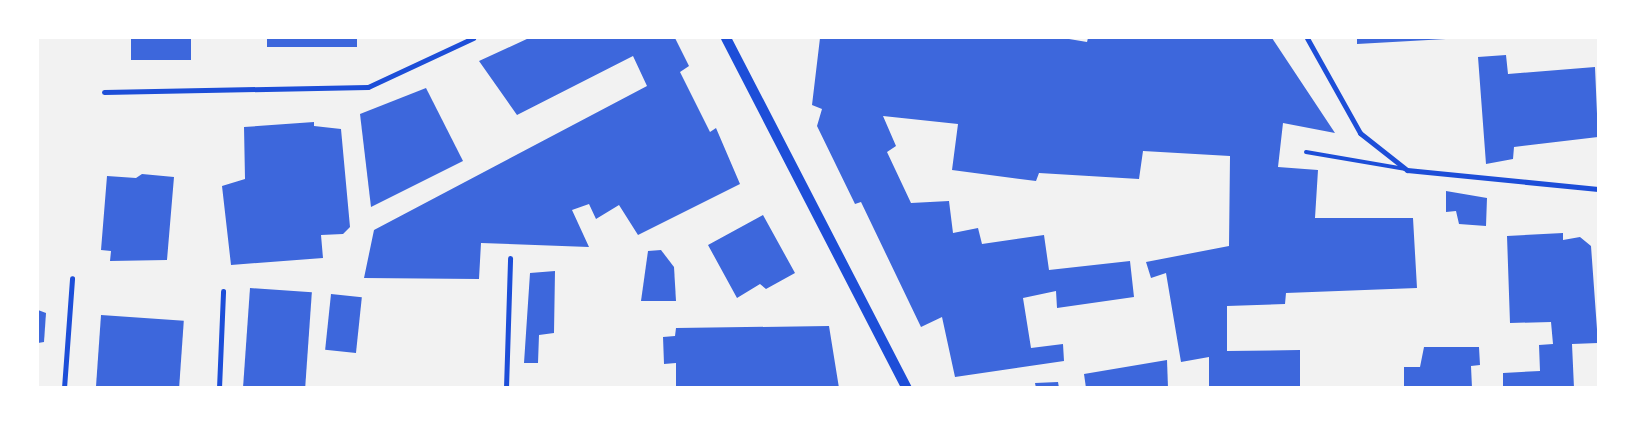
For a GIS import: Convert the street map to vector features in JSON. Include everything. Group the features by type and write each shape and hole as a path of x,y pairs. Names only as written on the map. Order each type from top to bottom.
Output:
{"main road":[{"path":"726,38 907,388"}],"street":[{"path":"104,92 368,87 473,38"},
{"path":"1307,38 1360,133 1407,170 1598,189"},
{"path":"506,388 510,258"},
{"path":"64,388 72,278"},
{"path":"219,388 223,291"}],"lane":[{"path":"1306,152 1407,170"}],"building":[{"path":"131,38 191,38 191,60 131,60"},
{"path":"267,38 357,38 357,47 267,47"},
{"path":"529,38 675,38 689,66 680,72 710,132 716,128 740,184 638,235 619,205 596,219 589,204 572,210 589,247 481,243 479,279 364,278 374,230 647,86 633,56 517,115 479,61"},
{"path":"820,38 1063,38 1087,42 1088,38 1272,38 1335,133 1283,123 1278,167 1318,170 1315,218 1413,218 1417,288 1286,293 1285,304 1227,306 1227,351 1300,350 1300,386 1308,388 1209,388 1209,357 1181,362 1166,273 1151,278 1146,262 1229,246 1230,156 1143,151 1139,179 1039,173 1036,181 952,170 958,124 883,116 896,146 887,152 911,203 949,201 953,233 978,228 982,244 1044,235 1049,270 1130,261 1134,297 1057,308 1056,291 1023,298 1031,348 1063,344 1064,361 955,377 942,317 921,327 861,202 855,204 817,126 822,109 812,105"},
{"path":"1357,38 1446,38 1446,39 1357,44"},
{"path":"1506,55 1508,74 1595,67 1598,137 1514,147 1513,159 1486,164 1478,57"},
{"path":"426,88 463,161 371,207 360,114"},
{"path":"314,122 314,126 341,129 350,227 343,234 321,235 323,258 231,265 222,186 245,179 244,127"},
{"path":"142,174 174,177 167,260 110,261 111,251 101,250 107,176 136,178"},
{"path":"1446,191 1487,198 1486,226 1459,224 1456,211 1446,212"},
{"path":"763,215 795,273 766,289 760,284 737,298 708,245"},
{"path":"1563,233 1563,240 1580,237 1591,246 1598,343 1572,344 1574,388 1503,388 1503,373 1540,371 1539,345 1553,344 1551,322 1510,323 1507,236"},
{"path":"661,250 674,267 676,301 641,301 648,251"},
{"path":"555,271 554,333 539,335 538,363 524,363 530,273"},
{"path":"250,288 312,292 305,388 243,388"},
{"path":"331,294 362,297 356,353 325,350"},
{"path":"38,310 46,313 44,342 38,343"},
{"path":"101,315 184,321 179,388 96,388"},
{"path":"829,326 839,388 676,388 676,363 664,364 663,337 675,336 676,328"},
{"path":"1424,347 1479,347 1480,365 1471,366 1472,388 1404,388 1404,367 1420,367"},
{"path":"1167,360 1168,388 1086,388 1084,374"},
{"path":"1058,382 1059,388 1036,388 1035,383"}]}
